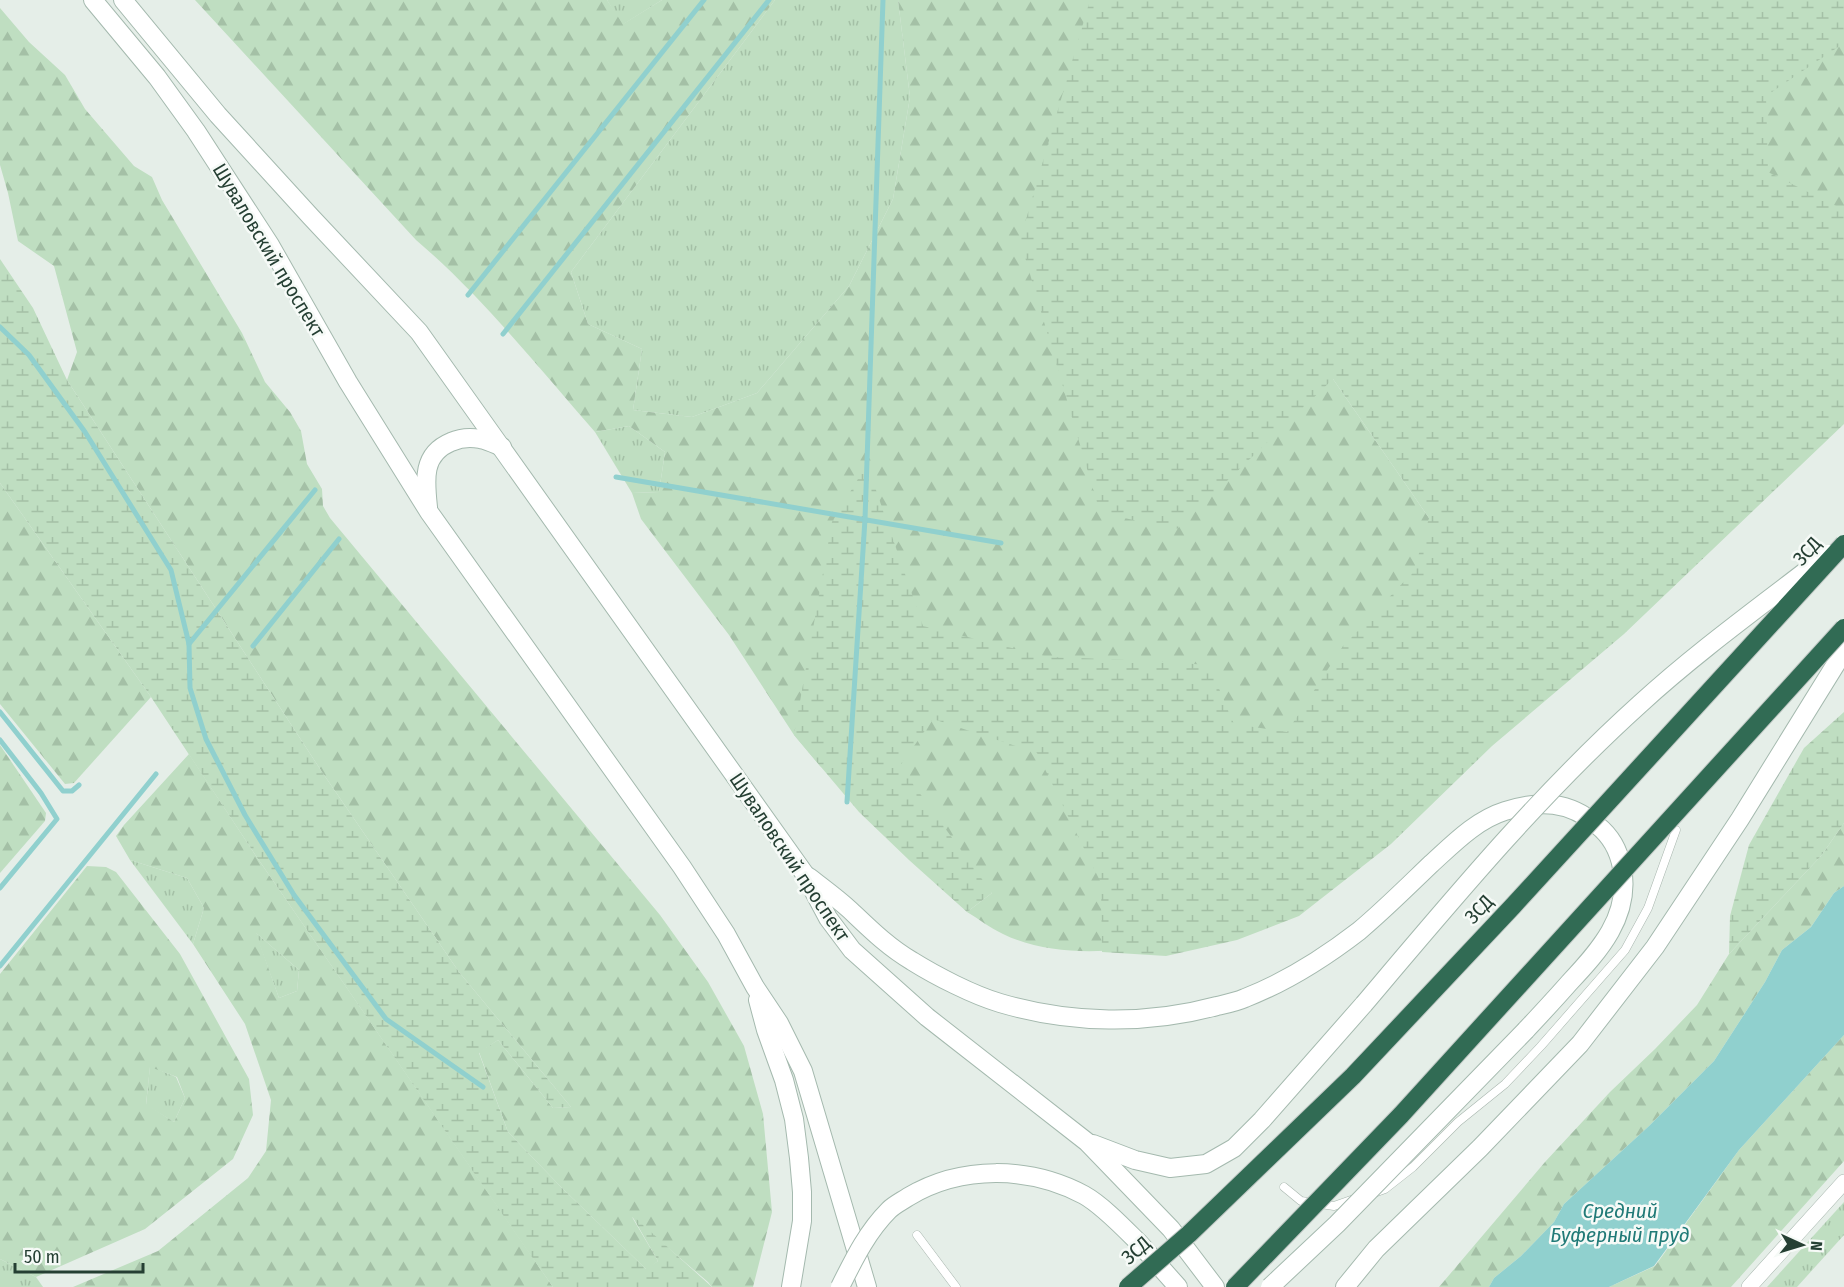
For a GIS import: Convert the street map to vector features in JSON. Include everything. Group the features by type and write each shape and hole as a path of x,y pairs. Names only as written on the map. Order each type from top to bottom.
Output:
{"highway":[{"name":"ЗСД","path":"1128,1287 1189,1234 1353,1076 1513,906 1844,543"},
{"path":"1235,1287 1401,1115 1844,628"}],"main road":[{"name":"Шуваловский проспект","path":"93,0 157,77 270,245 348,382 429,512 682,867 726,934 754,987 779,1023 803,1071 867,1287"},
{"name":"Шуваловский проспект","path":"123,0 218,115 419,332 804,873 828,918 852,950 927,1017 1087,1142 1171,1229 1215,1287"},
{"name":"Шуваловский проспект","path":"429,512 425,485 429,463 440,447 459,439 480,439 502,447"},
{"path":"1087,1142 1135,1160 1170,1168 1206,1164 1234,1148 1262,1120 1364,1004 1474,874 1562,780 1640,704 1719,638 1844,543"},
{"path":"1345,1287 1376,1249 1580,1044 1655,947 1740,819 1844,651"},
{"path":"804,873 848,908 872,932 912,961 955,984 998,1003 1056,1016 1125,1020 1186,1014 1242,999 1290,978 1338,947 1374,918 1472,828 1503,811 1536,804 1565,805 1585,814 1606,832 1620,854 1625,881 1622,908 1611,932 1593,957 1526,1030 1337,1224 1270,1287"},
{"path":"754,987 784,1080 794,1119 800,1158 802,1221 791,1287"},
{"path":"840,1287 863,1241 890,1209 924,1188 961,1175 1006,1173 1047,1179 1085,1195 1139,1243 1178,1287"}],"street":[{"path":"1749,1287 1844,1182"}],"lane":[{"path":"1284,1187 1301,1201 1334,1206 1385,1189 1413,1167 1458,1122 1504,1084 1541,1046 1625,950 1648,908 1676,830"},
{"path":"917,1235 956,1287"}],"green space":[{"path":"195,0 607,0 623,24 662,0 775,0 571,272 588,324 642,349 633,410 692,417 757,393 849,286 893,199 910,97 898,0 1384,0 1333,379 1429,518 1475,569 1154,947 1097,951 1058,950 1003,934 967,912 992,893 820,766 794,735 729,635 641,519 632,493 659,492 665,452 629,426 595,432 464,284 416,240"},
{"path":"607,0 662,0 622,25"},
{"path":"775,0 898,0 910,97 893,199 849,286 757,393 692,417 633,410 642,349 588,324 571,272"},
{"path":"1090,0 1844,0 1844,43 1766,96 1768,172 1844,210 1844,424 1624,634 1492,746 1391,844 1299,916 1237,940 1166,956 1102,952 1101,883 1037,753 933,719 900,766 992,893 967,912 859,812 794,735 832,522 867,464 923,626 1048,657 1209,665 1234,724 1287,732 1343,646 1414,571 1429,518 1333,379 1177,529 1100,513 1020,240"},
{"path":"1844,0 1844,328 1735,225 1751,14"},
{"path":"0,8 29,42 65,75 85,109 134,166 152,177 162,200 242,333 265,382 290,412 301,431 307,464 322,489 323,506 330,518 660,915 708,982 744,1046 763,1114 772,1212 753,1287 712,1287 632,1217 658,1261 647,1270 508,1132 479,1052 498,1040 553,1108 571,1107 459,972 322,772 67,380 77,352 54,266 18,241 0,165"},
{"path":"0,259 33,308 67,380 322,772 459,972 571,1107 553,1108 498,1040 479,1053 508,1132 646,1269 658,1261 631,1214 712,1287 553,1287 527,1250 256,856 151,697 0,483"},
{"path":"629,426 665,452 659,492 632,493 595,432"},
{"path":"0,483 151,697 74,783 65,784 0,704"},
{"path":"1844,712 1844,823 1821,856 1729,954 1730,916 1749,845 1804,748"},
{"path":"0,745 46,813 45,821 0,873"},
{"path":"189,754 256,856 553,1287 73,1287 158,1251 248,1178 266,1151 271,1100 245,1024 193,944 204,908 187,878 130,860 116,836","holes":["256,933 299,970 297,991 279,998"]},
{"path":"1844,823 1844,886 1834,893 1811,927 1782,950 1765,982 1714,1061 1649,1126 1564,1204 1554,1222 1521,1256 1494,1278 1489,1287 1439,1287 1545,1162 1610,1092 1697,1005 1729,954 1821,856"},
{"path":"130,860 187,878 204,908 193,944"},
{"path":"87,866 106,867 116,872 180,954 249,1079 253,1115 233,1159 145,1229 36,1277 0,1259 0,974","holes":["150,1067 177,1077 185,1098 174,1122 146,1104"]},
{"path":"255,932 299,970 297,991 279,998"},
{"path":"1844,1035 1844,1161 1731,1287 1609,1287 1655,1266 1739,1150"},
{"path":"150,1066 176,1077 185,1098 174,1122 146,1105"},
{"path":"1844,1202 1844,1235 1797,1287 1767,1287"},
{"path":"0,1259 36,1277 43,1287 0,1287"}],"water":[{"name":"Средний Буферный пруд","path":"1844,886 1844,1035 1739,1150 1654,1266 1609,1287 1489,1287 1494,1278 1521,1256 1554,1222 1564,1204 1649,1126 1714,1061 1765,982 1782,950 1811,927 1834,893"}],"waterway":[{"path":"468,295 704,0"},
{"path":"503,334 769,0"},
{"path":"847,802 865,519 883,0"},
{"path":"0,327 29,355 85,432 171,570 189,644 190,688 206,739 245,815 294,895 386,1019 483,1087"},
{"path":"616,477 1001,543"},
{"path":"189,644 315,490"},
{"path":"253,646 339,539"},
{"path":"0,712 63,791 72,791 79,785"},
{"path":"0,740 41,793 57,819 0,888"},
{"path":"0,966 156,774"}]}
